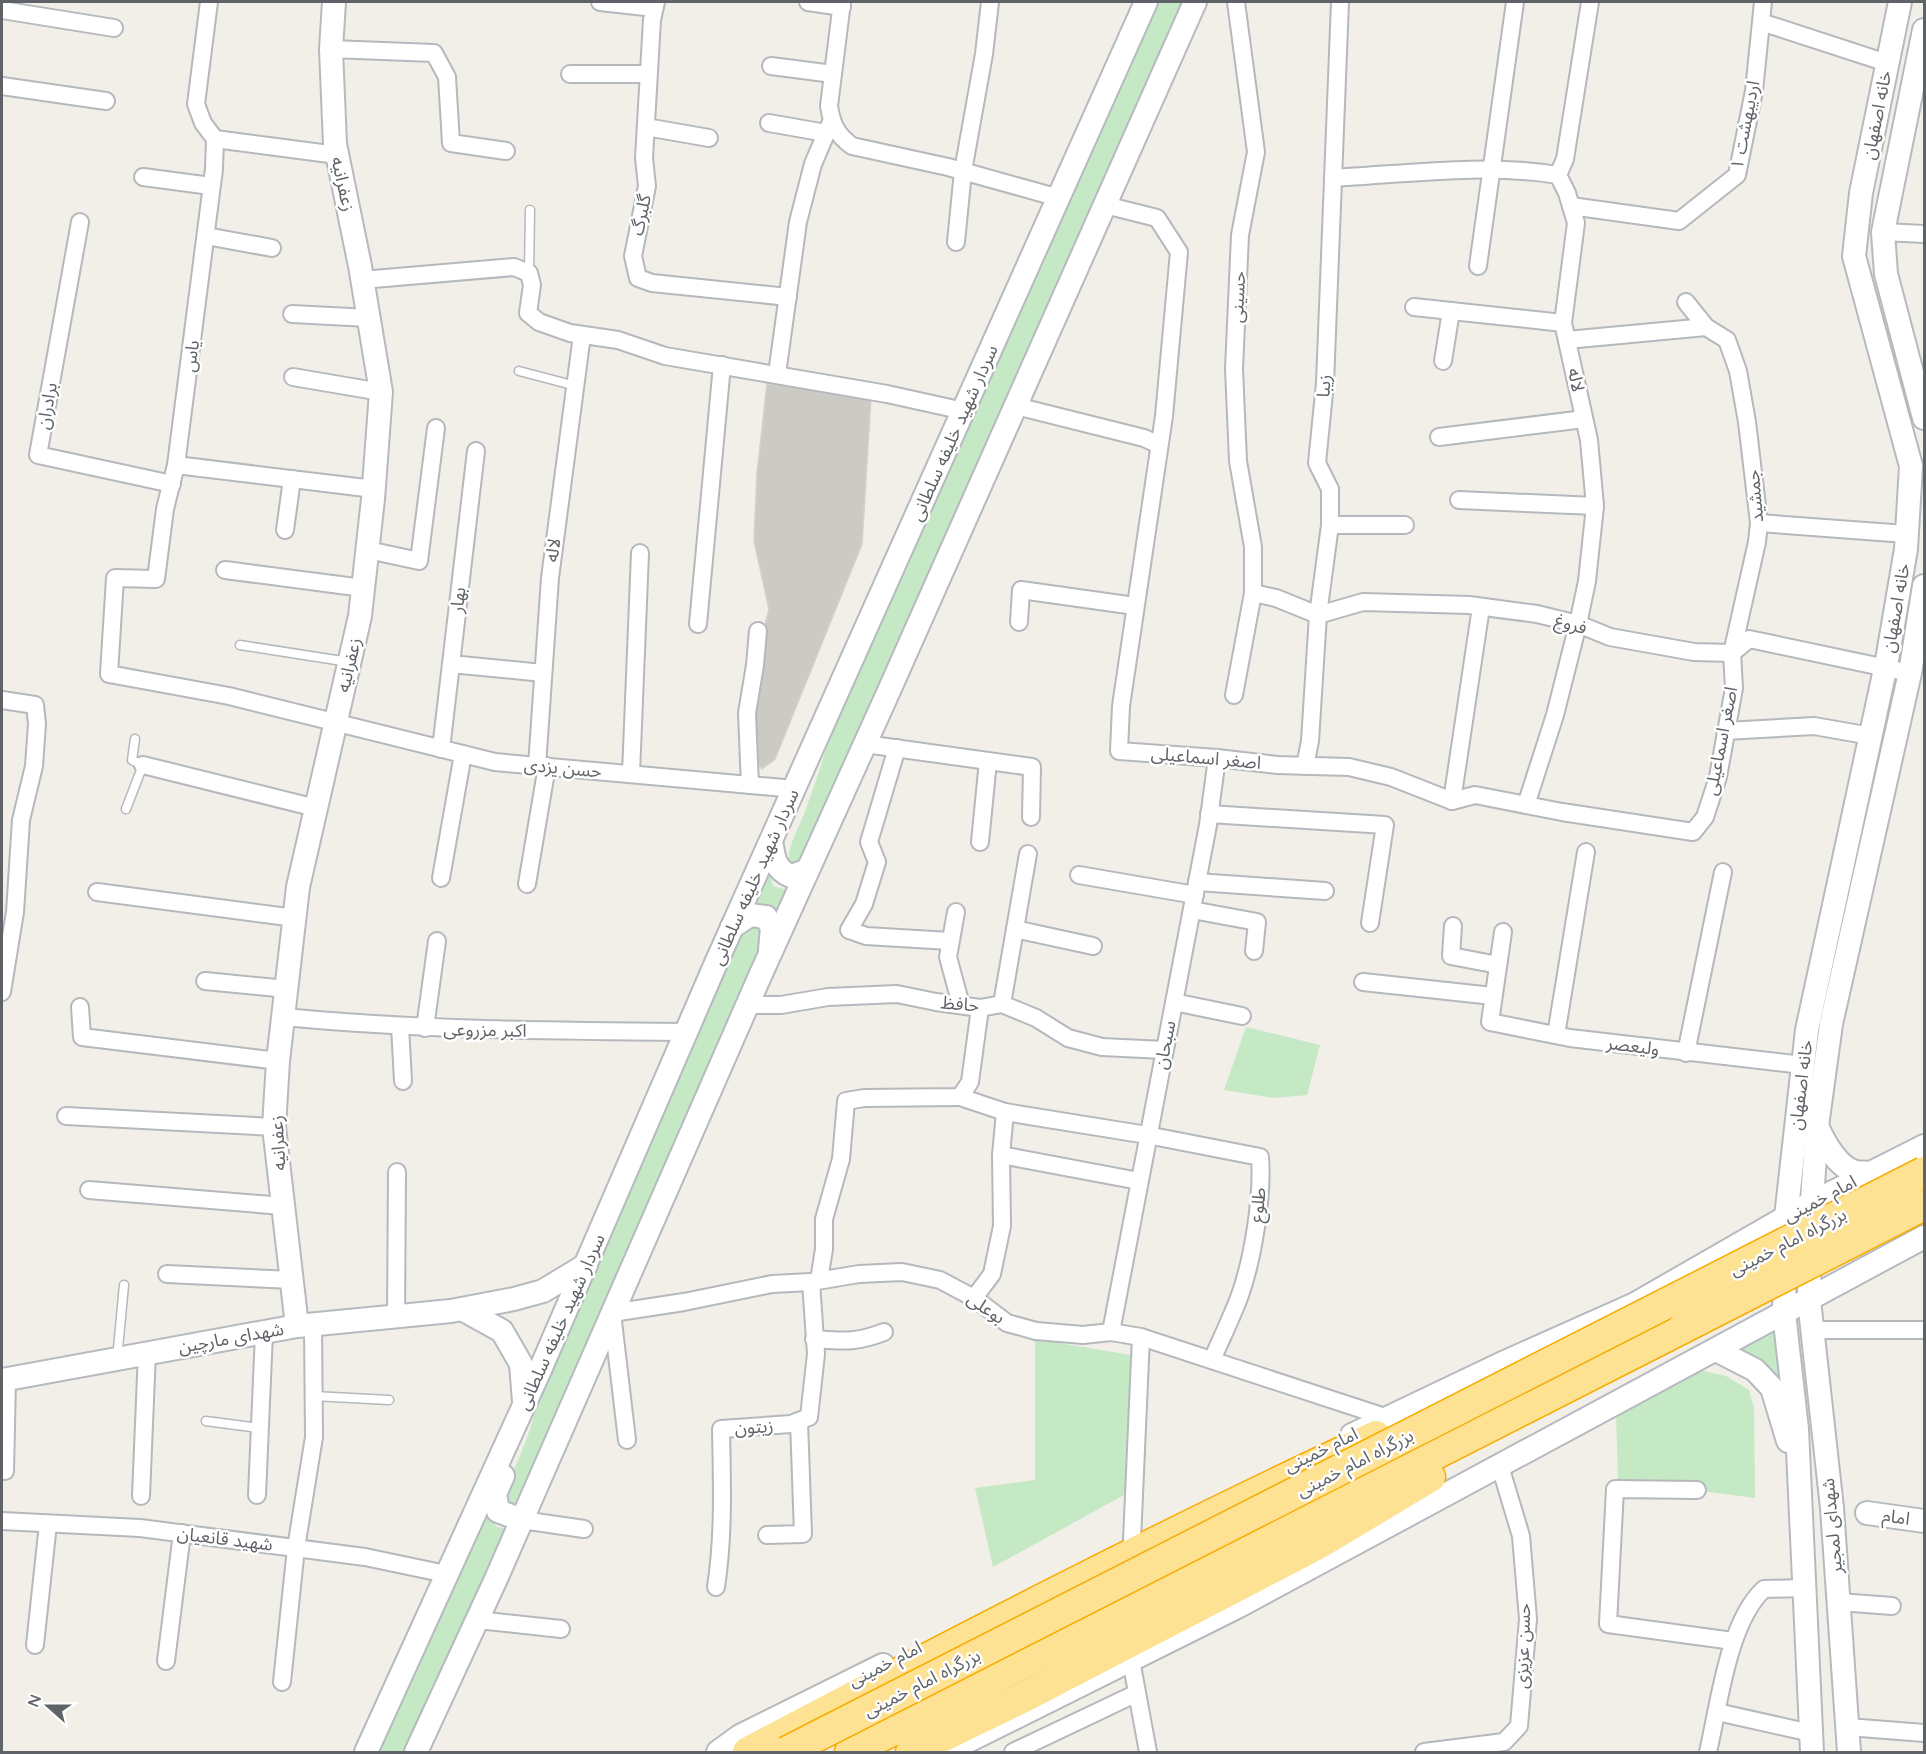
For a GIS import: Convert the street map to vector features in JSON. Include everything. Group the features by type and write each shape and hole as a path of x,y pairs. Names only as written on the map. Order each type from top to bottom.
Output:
{"highway":[{"name":"بزرگراه امام خمینی","path":"786,1752 1924,1172"},
{"name":"بزرگراه امام خمینی","path":"850,1752 1924,1205"},
{"path":"748,1752 998,1620 1252,1494 1655,1310"},
{"path":"911,1752 1026,1696 1320,1543 1683,1328"}],"main road":[{"name":"زعفرانیه","path":"305,1325 292,1280 274,1126 278,1061 298,887 360,616 374,489 381,392 362,279 335,144 331,49 334,2"},
{"name":"سردار شهید خلیفه سلطانی","path":"366,1752 524,1405 732,927 1146,2"},
{"path":"416,1752 478,1620 747,1005 1195,2"},
{"name":"خانه اصفهان","path":"1809,1300 1811,1203 1817,1126 1803,1065 1807,1030 1885,669 1906,534 1911,466 1854,256 1861,193 1900,2"},
{"name":"خانه اصفهان","path":"1924,30 1883,232 1886,274 1918,368 1924,418"},
{"name":"خانه اصفهان","path":"1786,1217 1790,1182 1831,1024 1910,673 1924,586"},
{"path":"771,841 775,860 781,872 791,876 808,870"},
{"path":"732,927 750,915 766,917 772,928 770,955"},
{"path":"1817,1126 1842,1164 1855,1172 1871,1173"},
{"name":"امام خمینی","path":"718,1752 740,1736 1132,1540 1505,1362 1635,1304 1811,1203 1924,1146"},
{"path":"1753,1236 1779,1205 1790,1182"},
{"name":"شهدای لمجیر","path":"1786,1217 1784,1313 1797,1429 1811,1743"},
{"path":"952,1751 1237,1607 1924,1237"},
{"name":"شهدای مارچین","path":"4,1380 147,1352 305,1325 462,1309 514,1299 543,1291 586,1265"},
{"name":"شهدای لمجیر","path":"1809,1300 1832,1509 1850,1752"},
{"path":"462,1309 502,1331 521,1364 524,1405 510,1461 495,1494 498,1511 522,1521"},
{"path":"1716,1350 1755,1370 1772,1388 1789,1442 1799,1461"},
{"name":"امام","path":"1867,1513 1924,1521"},
{"path":"1807,1651 1842,1649"}],"street":[{"path":"208,2 196,104 203,123 215,139 337,156"},
{"path":"600,2 655,5"},
{"path":"777,374 798,222 813,164 829,128 829,106 842,4 808,2"},
{"path":"956,242 963,171 984,54 990,2"},
{"name":"حسینی","path":"1234,695 1253,593 1253,547 1238,461 1234,369 1240,235 1256,152 1236,2"},
{"name":"زیبا","path":"1305,766 1310,741 1318,615 1330,525 1330,489 1317,463 1324,383 1340,2"},
{"path":"1478,266 1515,2"},
{"path":"1333,178 1490,170 1532,171 1558,175 1565,159 1590,2"},
{"name":"اردیبهشت ۱","path":"1570,206 1679,221 1737,176 1754,91 1763,2"},
{"name":"گلبرگ","path":"655,5 648,74 644,158 648,186 633,256 638,278 652,283 788,297"},
{"path":"2,10 114,28"},
{"path":"1761,22 1887,63"},
{"path":"331,49 434,52 447,77 451,143 506,151"},
{"path":"771,66 833,74"},
{"path":"570,74 648,74"},
{"path":"2,87 106,101"},
{"path":"769,123 829,128 852,146 963,171 1059,198"},
{"path":"646,127 709,138"},
{"name":"یاس","path":"110,674 115,578 156,579 165,509 176,465 212,186 215,139"},
{"name":"لاله","path":"1526,805 1555,715 1578,624 1587,581 1594,506 1589,440 1563,323 1576,223 1558,175"},
{"path":"143,177 212,186"},
{"name":"اصغر اسماعیلی","path":"1105,205 1157,218 1179,252 1164,416 1121,706 1119,751 1305,766 1349,767 1391,777 1452,801 1475,795 1693,832 1705,818 1718,777 1734,688 1732,653"},
{"name":"برادران","path":"80,222 38,455 172,484"},
{"path":"1883,232 1924,234"},
{"path":"206,236 272,248"},
{"path":"362,279 514,267 529,273 532,285 528,313 539,322 570,333 618,340 665,356 887,394 964,411"},
{"path":"1686,302 1706,327"},
{"path":"1414,307 1563,323"},
{"path":"1443,361 1451,311"},
{"path":"292,314 369,318"},
{"path":"1567,340 1706,327"},
{"name":"جمشید","path":"1706,327 1727,340 1738,371 1744,401 1759,523 1757,542 1732,653"},
{"name":"لاله","path":"527,884 542,766 543,673 549,578 582,335"},
{"path":"698,624 722,365"},
{"path":"293,377 381,392"},
{"path":"1016,406 1144,438 1159,445"},
{"path":"1439,437 1584,419"},
{"path":"368,550 419,561 436,428"},
{"name":"بهار","path":"441,748 476,451"},
{"path":"176,465 374,489"},
{"path":"285,530 292,479"},
{"path":"1460,500 1594,506"},
{"path":"1759,523 1906,534"},
{"path":"1330,525 1405,525"},
{"path":"631,774 640,553"},
{"path":"225,570 363,588"},
{"path":"1019,622 1021,590 1135,606"},
{"path":"1253,593 1276,598 1318,615"},
{"name":"فروغ","path":"1318,615 1363,602 1480,607 1536,614 1578,624 1610,637 1694,652 1732,653 1749,639 1773,642 1885,669"},
{"path":"1452,801 1480,607"},
{"path":"750,785 747,713 758,631"},
{"path":"450,664 543,673"},
{"path":"1885,669 1910,673"},
{"name":"حسن یزدی","path":"110,674 229,696 495,762 795,789"},
{"path":"2,700 35,705 36,724 34,766 21,820 15,912 2,992"},
{"path":"1725,731 1814,726 1871,736"},
{"path":"865,744 1032,768 1031,817"},
{"path":"897,748 869,842 877,862 864,904 849,930 866,936 950,941"},
{"path":"441,878 463,754"},
{"name":"سبحان","path":"1111,1332 1194,896 1217,758"},
{"path":"980,842 988,761"},
{"path":"143,765 316,808"},
{"path":"1209,814 1385,825 1370,923"},
{"path":"1556,1035 1586,852"},
{"path":"1002,1004 1028,854"},
{"path":"1686,1053 1723,872"},
{"path":"1079,875 1194,896 1257,922 1254,951"},
{"path":"1194,896 1325,891"},
{"path":"97,892 295,918"},
{"path":"956,912 948,957 961,1005"},
{"path":"1454,926 1451,956 1498,965"},
{"path":"1015,930 1093,946"},
{"path":"1363,982 1493,996 1503,932"},
{"path":"425,1028 437,941"},
{"path":"205,981 288,989"},
{"name":"حافظ","path":"747,1005 781,1005 828,997 897,994 980,1008 1002,1004 1036,1018 1068,1038 1102,1047 1164,1050"},
{"name":"ولیعصر","path":"1493,996 1490,1022 1556,1035 1686,1053 1803,1065"},
{"path":"1174,1002 1242,1016"},
{"path":"80,1007 82,1037 278,1061"},
{"path":"980,1008 970,1083 960,1097 1005,1112 1148,1136"},
{"name":"اکبر مزروعی","path":"284,1017 470,1030 686,1032"},
{"path":"400,1026 403,1081"},
{"name":"زیتون","path":"717,1587 723,1514 721,1429 791,1424 809,1417 815,1366 815,1281 824,1249 824,1219 842,1159 846,1101 875,1097 960,1097"},
{"path":"974,1298 992,1274 1002,1226 1000,1155 1005,1112"},
{"path":"66,1116 274,1126"},
{"name":"طلوع","path":"1148,1136 1260,1157 1261,1172 1256,1229 1251,1251 1240,1294 1212,1360"},
{"path":"1000,1155 1139,1181"},
{"path":"396,1317 397,1172"},
{"path":"89,1190 283,1206"},
{"name":"بوعلی","path":"612,1313 772,1284 815,1281 859,1274 902,1272 940,1280 974,1298 1007,1323 1036,1331 1083,1335 1111,1332 1141,1336 1388,1418"},
{"path":"167,1274 292,1280"},
{"path":"612,1313 627,1440"},
{"path":"282,1682 296,1548 314,1437 313,1396 305,1325"},
{"path":"1812,1330 1924,1330"},
{"path":"814,1339 851,1341 884,1332"},
{"path":"257,1495 264,1333"},
{"path":"1132,1540 1141,1336"},
{"path":"141,1496 147,1352"},
{"path":"2,1471 5,1471 4,1380"},
{"path":"767,1535 803,1534 799,1421"},
{"name":"حسن عزیزی","path":"1424,1752 1504,1742 1519,1726 1528,1619 1521,1536 1500,1466"},
{"path":"1697,1490 1615,1489 1608,1624 1733,1641"},
{"name":"شهید قانعیان","path":"2,1521 140,1528 182,1533 364,1557 446,1574"},
{"path":"522,1521 584,1529"},
{"path":"35,1645 48,1524"},
{"path":"166,1661 182,1533"},
{"path":"1708,1752 1733,1641 1754,1598 1764,1589 1804,1588"},
{"path":"1839,1602 1892,1606"},
{"path":"478,1620 561,1629"},
{"path":"1131,1660 1148,1752"},
{"path":"1013,1752 1137,1693"},
{"path":"1717,1712 1811,1743"},
{"path":"1848,1727 1924,1733"}],"lane":[{"path":"529,273 530,210"},
{"path":"519,371 576,386"},
{"path":"240,645 350,662"},
{"path":"126,809 143,765 132,760 135,739"},
{"path":"117,1359 124,1285"},
{"path":"313,1396 389,1400"},
{"path":"206,1421 259,1428"}],"green space":[{"path":"1157,2 1188,2 804,859 795,865 789,861 790,849 817,777 836,716 1079,180"},
{"path":"769,872 773,886 783,889 795,885 775,921 773,911 764,905 753,907"},
{"path":"755,926 764,934 756,958 518,1506 507,1503 502,1494 531,1427 537,1403 742,930"},
{"path":"1246,1027 1320,1045 1307,1095 1274,1098 1224,1090"},
{"path":"1777,1328 1780,1387 1758,1357 1734,1347"},
{"path":"1035,1339 1131,1355 1126,1494 993,1567 975,1488 1035,1480"},
{"path":"1699,1370 1726,1376 1749,1390 1754,1408 1755,1498 1618,1480 1616,1412"},
{"path":"486,1513 497,1527 511,1529 405,1752 378,1752"}],"building":[{"path":"767,384 871,397 862,544 775,759 762,769 748,749 755,665 769,609 754,541 757,474"}]}
